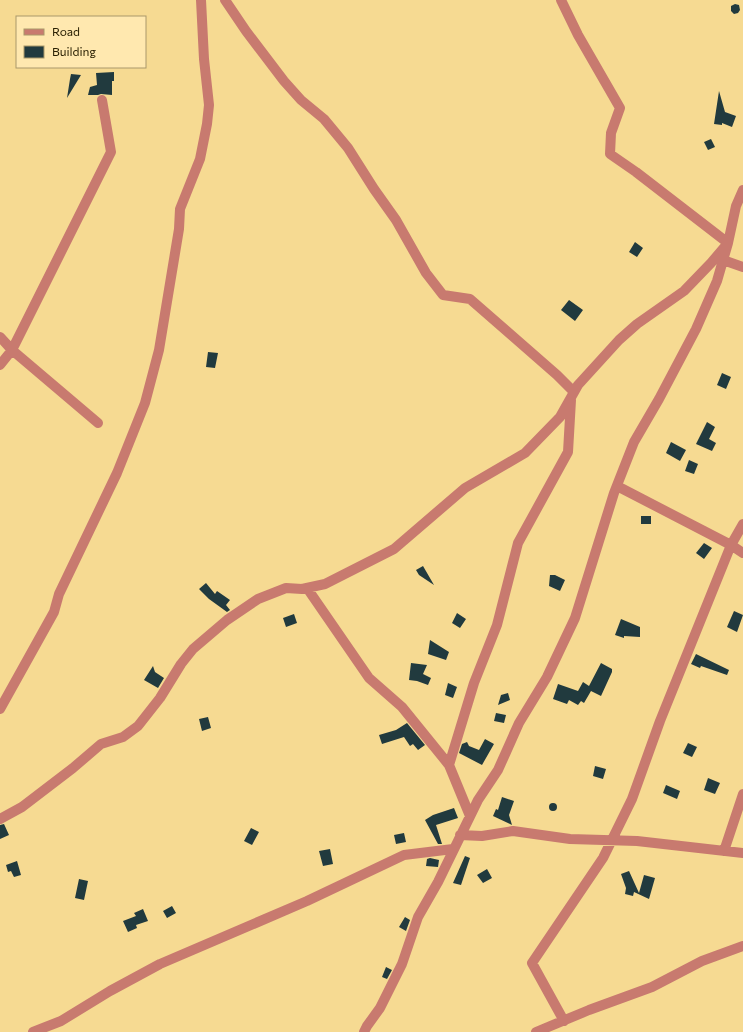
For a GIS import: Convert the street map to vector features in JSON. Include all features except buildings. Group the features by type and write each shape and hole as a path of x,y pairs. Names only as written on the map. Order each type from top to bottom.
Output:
{"street":[{"path":"0,709 54,612 59,594 117,473 145,403 159,350 179,229 180,209 200,159 207,124 209,105 204,59 201,0"},
{"path":"225,0 284,81 301,100 324,120 348,148 396,220 426,273 443,295 470,299 557,375 573,394 568,452 518,543 497,625 474,683 449,765"},
{"path":"561,0 578,34 620,108 610,133 610,154 655,186 728,243"},
{"path":"0,365 12,350 111,152 102,100"},
{"path":"364,1032 380,1008 402,964 418,917 438,882 478,800 498,770 519,723 547,677 574,618 616,486 634,442 659,399 696,329 717,281 728,243 736,206 743,190"},
{"path":"0,819 22,807 62,777 101,744 123,737 138,726 160,698 181,664 193,649 227,620 258,599 286,588 302,590 324,584 394,549 465,488 525,453 560,417 578,385 618,340 637,324 684,291 728,243"},
{"path":"723,260 743,267"},
{"path":"0,337 12,350 98,423"},
{"path":"616,486 731,545 743,553"},
{"path":"564,1020 532,963 603,858 632,799 660,721 731,545 743,524"},
{"path":"307,588 369,678 402,707 449,765 470,816"},
{"path":"724,851 743,794"},
{"path":"460,835 482,836 513,831 570,839 637,841 743,853"},
{"path":"33,1032 62,1021 110,991 160,964 307,901 404,855 453,849"},
{"path":"536,1032 652,987 702,960 743,946"}]}
